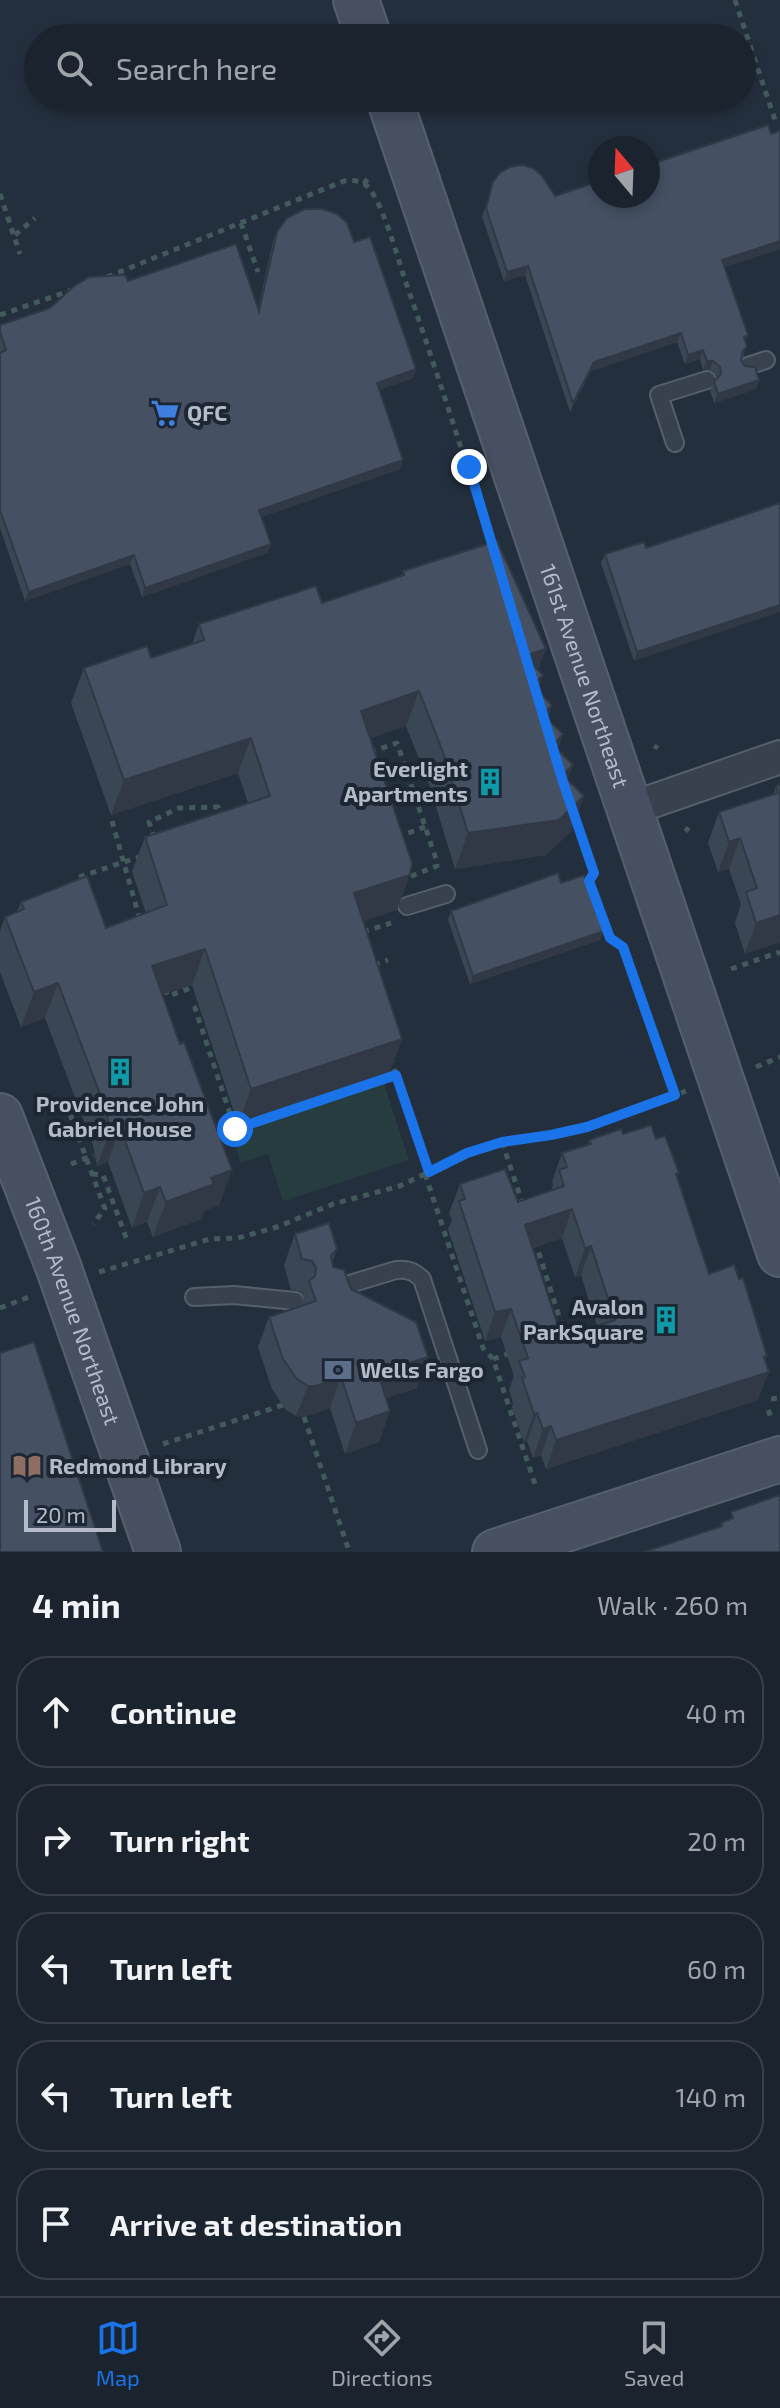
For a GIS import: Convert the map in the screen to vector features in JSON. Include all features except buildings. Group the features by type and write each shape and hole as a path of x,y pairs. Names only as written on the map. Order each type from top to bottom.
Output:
{"street":[{"path":"356,0 364,24"},
{"name":"161st Avenue Northeast","path":"394,112 780,1254"},
{"path":"630,809 780,757"},
{"name":"160th Avenue Northeast","path":"0,1116 58,1266 158,1552"},
{"path":"495,1552 780,1459"}],"lane":[{"path":"748,366 766,360"},
{"path":"675,443 659,395 707,380"},
{"path":"407,906 446,894"},
{"path":"330,1290 396,1270 415,1272 422,1279 478,1450"},
{"path":"194,1297 234,1295 295,1301"}],"path":[{"path":"735,0 743,24"},
{"path":"756,63 775,120"},
{"path":"364,184 369,176"},
{"path":"94,282 344,181 356,180 364,184 377,202 395,250 469,467 495,557"},
{"path":"0,194 20,254"},
{"path":"14,236 35,218"},
{"path":"241,223 258,272"},
{"path":"0,315 81,286"},
{"path":"367,752 397,743 436,859 437,866 399,880"},
{"path":"387,811 382,798 412,788"},
{"path":"155,841 149,822 179,808 218,807 218,826"},
{"path":"97,1273 210,1239 238,1238 277,1227 333,1204 400,1186 467,1153 502,1142 587,1127 675,1095 623,947 610,938 589,881 594,873 573,810"},
{"path":"112,821 141,922"},
{"path":"391,824 395,838 425,827"},
{"path":"79,877 148,855"},
{"path":"354,935 382,926"},
{"path":"368,951 195,1008 235,1129 396,1075"},
{"path":"731,969 780,952"},
{"path":"356,955 483,1348 493,1359 536,1487"},
{"path":"370,964 388,960"},
{"path":"163,984 168,996 212,982"},
{"path":"763,1064 780,1057"},
{"path":"70,1114 105,1209 93,1224"},
{"path":"502,1142 527,1216"},
{"path":"71,1164 94,1155"},
{"path":"92,1174 103,1175 127,1240"},
{"path":"531,1231 565,1335 551,1340"},
{"path":"0,1308 26,1299"},
{"path":"493,1359 522,1349"},
{"path":"771,1399 780,1398"},
{"path":"163,1444 283,1405"},
{"path":"768,1410 771,1417"},
{"path":"304,1417 348,1548"}],"green space":[{"path":"384,1084 409,1160 283,1201 268,1154 241,1163 231,1134"}],"place":[{"name":"QFC","path":"165,413"},
{"name":"Everlight Apartments","path":"490,782"},
{"name":"Providence John Gabriel House","path":"120,1072"},
{"name":"Avalon ParkSquare","path":"666,1320"},
{"name":"Wells Fargo","path":"338,1370"},
{"name":"Redmond Library","path":"27,1466"}],"route":[{"path":"235,1129 396,1075 429,1172 467,1153 502,1142 587,1127 675,1095 623,947 610,938 589,881 594,873 563,782 469,467"}]}
